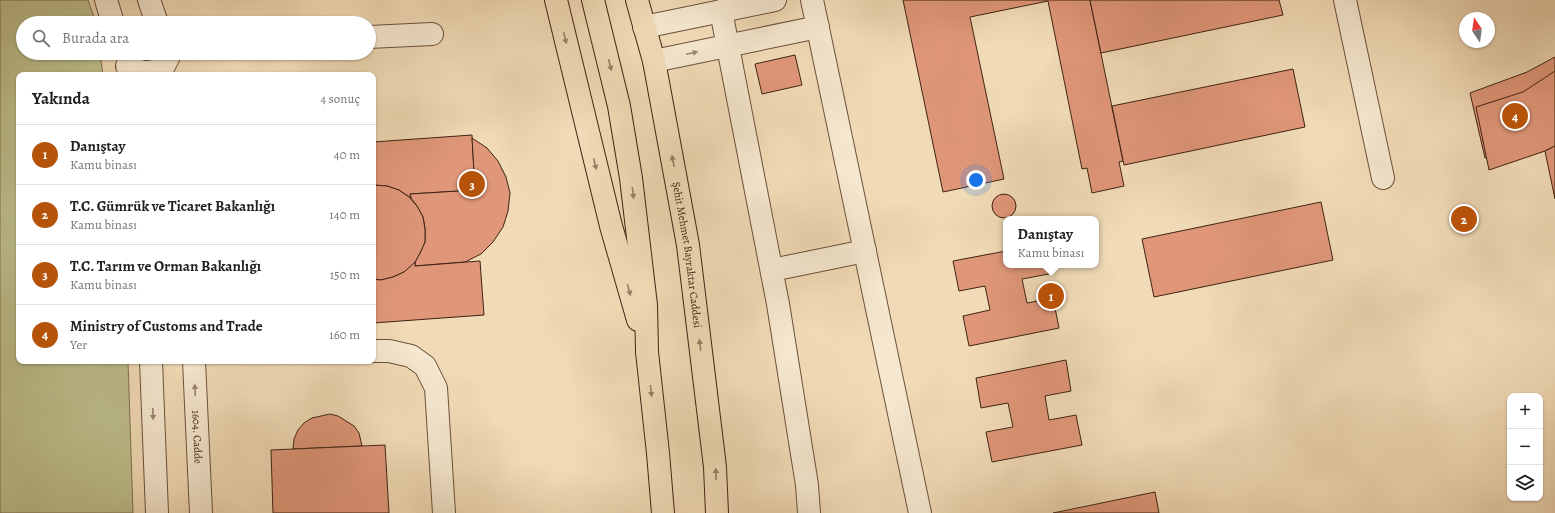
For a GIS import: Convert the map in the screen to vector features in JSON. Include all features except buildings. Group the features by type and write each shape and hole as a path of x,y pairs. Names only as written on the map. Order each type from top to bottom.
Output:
{"main road":[{"path":"556,0 610,226 647,352"},
{"path":"593,0 619,106 631,178 646,305 647,352 663,513"},
{"name":"Şehit Mehmet Bayraktar Caddesi","path":"637,0 654,61 688,244 715,468 717,513"}],"street":[{"path":"106,0 112,16"},
{"path":"148,0 154,16"},
{"path":"644,28 775,0"},
{"path":"812,0 920,513"},
{"path":"1345,0 1383,178"},
{"path":"721,11 772,270 807,485 809,513"},
{"path":"654,61 818,26"},
{"path":"376,36 432,34"},
{"path":"150,72 163,68 170,61"},
{"path":"127,65 142,72"},
{"path":"772,270 865,251"},
{"path":"376,352 389,351 411,356 425,366 436,388 444,513"},
{"path":"151,364 157,513"},
{"name":"1604. Cadde","path":"194,364 201,513"}],"green space":[{"path":"0,0 88,0 94,16 16,16 16,60 101,60 103,72 16,72 16,364 128,364 133,513 0,513"}],"place":[{"name":"Ministry of Customs and Trade","path":"1515,116"},
{"name":"T.C. Tarım ve Orman Bakanlığı","path":"472,184"},
{"name":"T.C. Gümrük ve Ticaret Bakanlığı","path":"1464,219"},
{"name":"Danıştay","path":"1051,296"}]}
